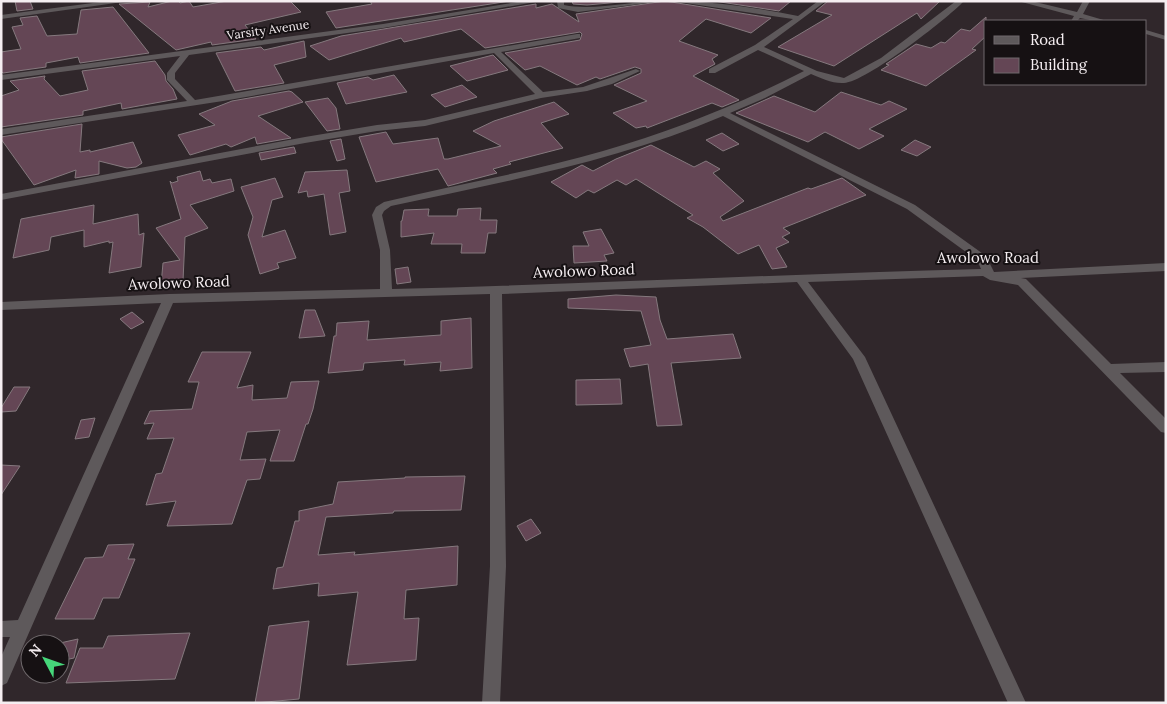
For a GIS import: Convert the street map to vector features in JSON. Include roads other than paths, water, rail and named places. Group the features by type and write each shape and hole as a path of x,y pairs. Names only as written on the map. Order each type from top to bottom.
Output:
{"street":[{"path":"1,17 127,1"},
{"name":"Varsity Avenue","path":"1,78 186,53 538,1"},
{"path":"560,1 561,6 578,10 660,1"},
{"path":"675,1 761,11 799,18"},
{"path":"712,71 758,47 823,1"},
{"path":"758,47 834,79 850,80 878,63 961,1"},
{"path":"1021,1 1099,20"},
{"path":"1073,20 1079,15 1087,1"},
{"path":"1147,32 1166,38"},
{"path":"1,132 497,52 578,36"},
{"path":"497,52 541,95"},
{"path":"186,53 170,72 171,80 193,102"},
{"path":"386,292 385,250 377,215 380,209 388,204 550,168 619,150 675,132 724,113 781,88 812,70"},
{"path":"1,198 305,140 377,128 425,123 541,95 584,89 609,82 636,71"},
{"path":"724,113 911,207 982,258 990,276 1022,282 1166,428"},
{"name":"Awolowo Road","path":"1,306 168,298 496,290 799,277 986,272 990,276 1166,267"},
{"path":"799,277 858,357 1017,703"},
{"path":"491,703 498,566 496,290"},
{"path":"1,677 168,298"},
{"path":"1109,369 1166,367"},
{"path":"1,629 23,628"}]}
